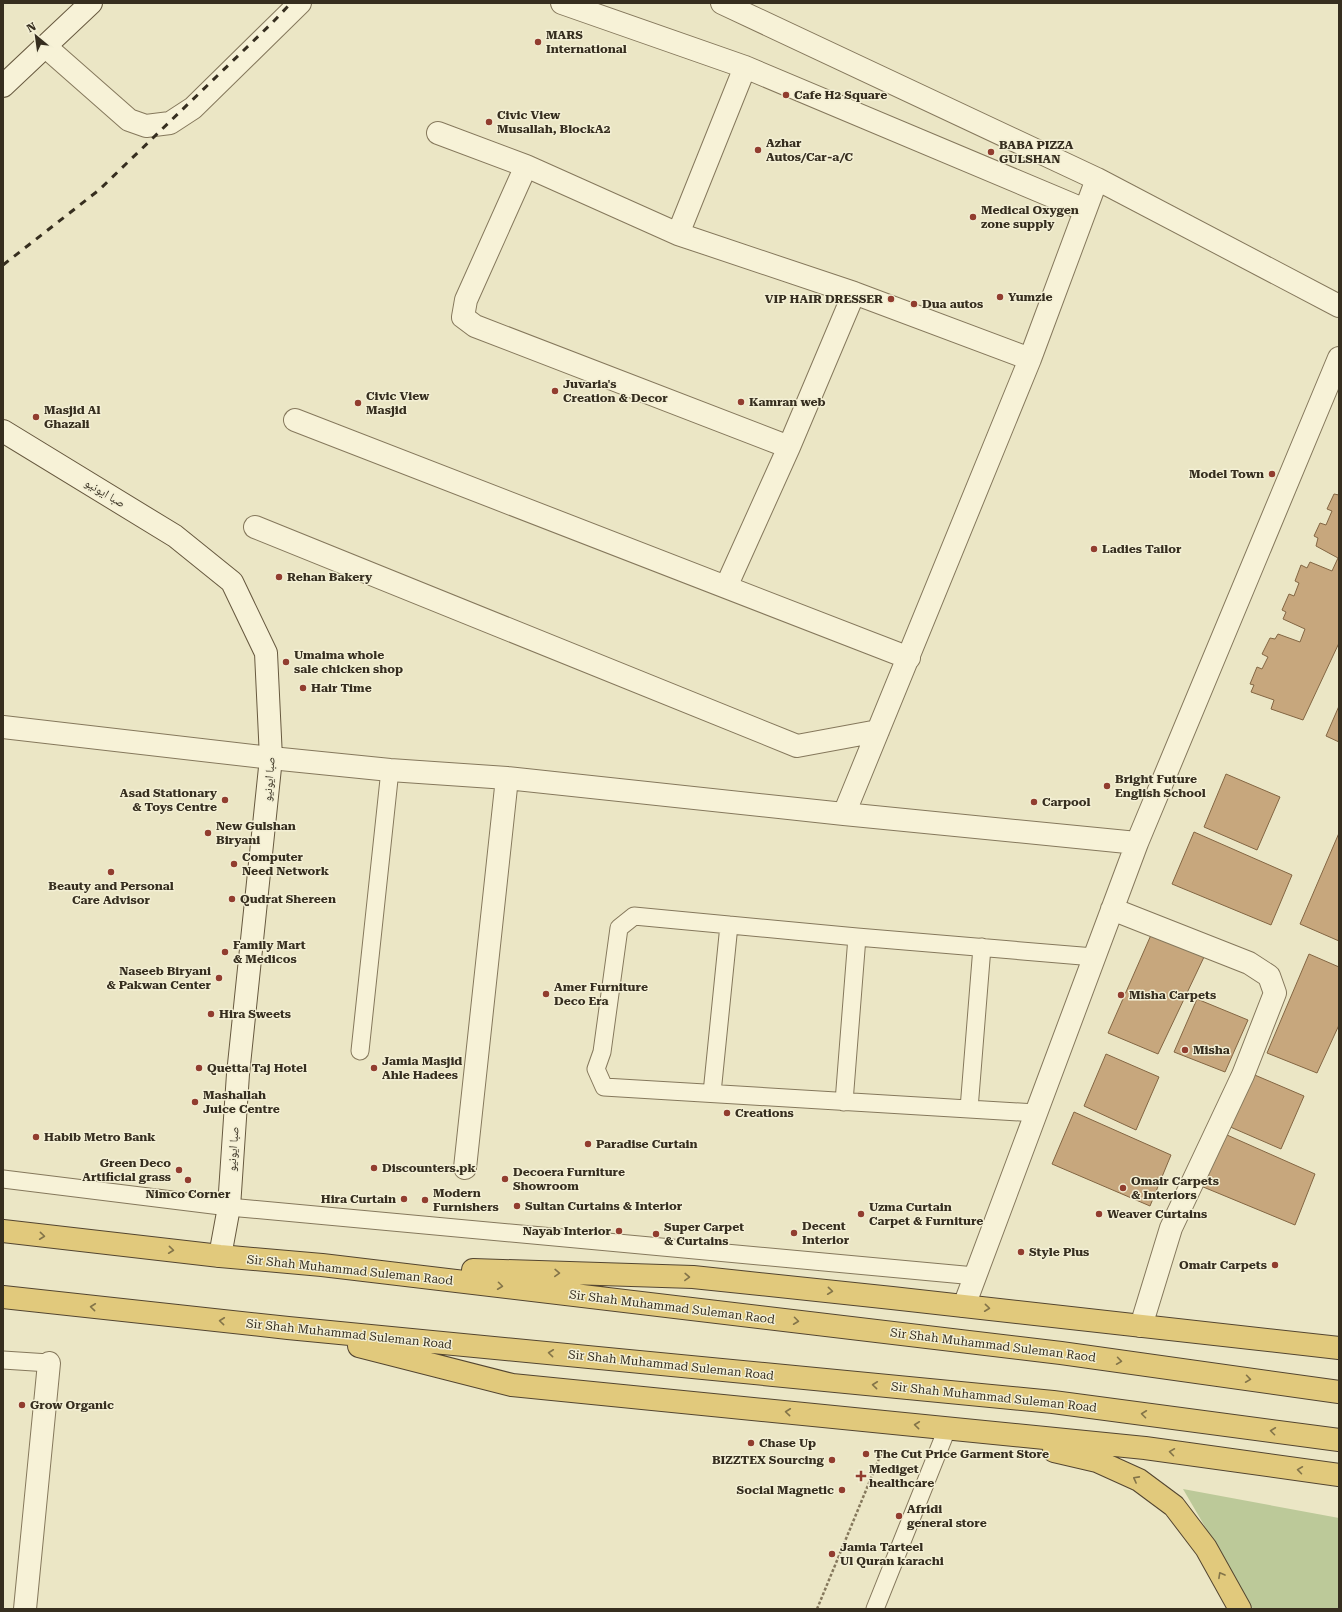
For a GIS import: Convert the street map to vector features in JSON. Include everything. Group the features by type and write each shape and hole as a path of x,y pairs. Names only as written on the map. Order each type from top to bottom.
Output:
{"highway":[{"name":"Sir Shah Muhammad Suleman Raod","path":"3,1231 220,1256 322,1265 1061,1353 1339,1392"},
{"path":"322,1265 693,1277 1339,1348"},
{"name":"Sir Shah Muhammad Suleman Road","path":"3,1297 288,1328 1053,1402 1339,1440"},
{"path":"288,1328 512,1385 1145,1448 1339,1475"},
{"path":"947,1428 1097,1461 1139,1480 1174,1506 1206,1548 1240,1609"}],"street":[{"path":"3,86 13,70 46,47 91,3"},
{"path":"46,47 129,120 146,126 170,123 193,108 300,3"},
{"path":"562,3 745,67 1086,210"},
{"path":"722,3 1097,179 1339,306"},
{"path":"678,234 745,67"},
{"path":"438,133 526,166 678,234 854,293 1030,359"},
{"path":"526,166 466,300 463,317 476,326 789,447"},
{"path":"844,814 1030,359 1097,179"},
{"path":"726,587 789,447 854,293"},
{"path":"964,1306 1137,843 1339,358"},
{"path":"295,420 909,658"},
{"name":"صبا ایونیو","path":"3,431 175,536 232,582 266,653 271,758 238,1074 228,1207 220,1256"},
{"path":"254,527 797,746 878,731"},
{"path":"3,727 271,758 390,770 507,778 844,814 1137,843"},
{"path":"465,1168 507,778"},
{"path":"1112,909 1248,963 1269,976 1275,993 1243,1075 1171,1228 1141,1326"},
{"path":"25,1609 49,1363"}],"lane":[{"path":"360,1052 390,770"},
{"path":"1036,1113 604,1087 596,1069 602,1052 619,928 634,916 1094,957"},
{"path":"712,1093 729,925"},
{"path":"844,1102 857,937"},
{"path":"969,1109 982,947"},
{"path":"3,1179 228,1207 975,1276"},
{"path":"3,1360 49,1363"},
{"path":"876,1609 947,1428"}],"path":[{"path":"817,1609 893,1423"}],"green space":[{"path":"1183,1489 1339,1518 1339,1609 1253,1609"}],"building":[{"path":"1334,494 1339,495 1339,643 1303,720 1271,709 1274,700 1251,692 1254,685 1250,684 1257,667 1262,669 1268,657 1262,654 1270,638 1275,639 1278,634 1300,642 1305,629 1283,619 1286,612 1282,610 1289,594 1294,596 1299,583 1295,581 1301,565 1307,568 1310,562 1332,571 1338,558 1316,546 1318,538 1314,536 1320,523 1326,525 1332,511 1327,509"},
{"path":"1339,706 1339,742 1326,736"},
{"path":"1226,774 1280,797 1257,850 1204,827"},
{"path":"1194,832 1292,875 1271,925 1172,884"},
{"path":"1339,833 1339,941 1300,924"},
{"path":"1151,935 1204,957 1158,1054 1108,1033"},
{"path":"1309,954 1339,967 1339,1025 1317,1073 1267,1053"},
{"path":"1197,999 1248,1020 1225,1072 1174,1052"},
{"path":"1106,1054 1159,1077 1136,1130 1084,1106"},
{"path":"1250,1073 1304,1096 1281,1149 1228,1126"},
{"path":"1074,1112 1171,1155 1150,1206 1052,1164"},
{"path":"1218,1131 1315,1174 1295,1225 1196,1184"}],"railway":[{"path":"3,265 99,190 291,3"}],"place":[{"name":"MARS International","path":"538,42"},
{"name":"Cafe H2 Square","path":"786,95"},
{"name":"Civic View Musallah, BlockA2","path":"489,122"},
{"name":"Azhar Autos/Car-a/C","path":"758,150"},
{"name":"BABA PIZZA GULSHAN","path":"991,152"},
{"name":"Medical Oxygen zone supply","path":"973,217"},
{"name":"Yumzie","path":"1000,297"},
{"name":"VIP HAIR DRESSER","path":"891,299"},
{"name":"Dua autos","path":"914,304"},
{"name":"Juvaria's Creation & Decor","path":"555,391"},
{"name":"Kamran web","path":"741,402"},
{"name":"Civic View Masjid","path":"358,403"},
{"name":"Masjid Al Ghazali","path":"36,417"},
{"name":"Model Town","path":"1272,474"},
{"name":"Ladies Tailor","path":"1094,549"},
{"name":"Rehan Bakery","path":"279,577"},
{"name":"Umaima whole sale chicken shop","path":"286,662"},
{"name":"Hair Time","path":"303,688"},
{"name":"Bright Future English School","path":"1107,786"},
{"name":"Asad Stationary & Toys Centre","path":"225,800"},
{"name":"Carpool","path":"1034,802"},
{"name":"New Gulshan Biryani","path":"208,833"},
{"name":"Computer Need Network","path":"234,864"},
{"name":"Beauty and Personal Care Advisor","path":"111,872"},
{"name":"Qudrat Shereen","path":"232,899"},
{"name":"Family Mart & Medicos","path":"225,952"},
{"name":"Naseeb Biryani & Pakwan Center","path":"219,978"},
{"name":"Amer Furniture Deco Era","path":"546,994"},
{"name":"Misha Carpets","path":"1121,995"},
{"name":"Hira Sweets","path":"211,1014"},
{"name":"Misha","path":"1185,1050"},
{"name":"Quetta Taj Hotel","path":"199,1068"},
{"name":"Jamia Masjid Ahle Hadees","path":"374,1068"},
{"name":"Mashallah Juice Centre","path":"195,1102"},
{"name":"Creations","path":"727,1113"},
{"name":"Habib Metro Bank","path":"36,1137"},
{"name":"Paradise Curtain","path":"588,1144"},
{"name":"Discounters.pk","path":"374,1168"},
{"name":"Green Deco Artificial grass","path":"179,1170"},
{"name":"Decoera Furniture Showroom","path":"505,1179"},
{"name":"Nimco Corner","path":"188,1180"},
{"name":"Omair Carpets & Interiors","path":"1123,1188"},
{"name":"Hira Curtain","path":"404,1199"},
{"name":"Modern Furnishers","path":"425,1200"},
{"name":"Sultan Curtains & Interior","path":"517,1206"},
{"name":"Uzma Curtain Carpet & Furniture","path":"861,1214"},
{"name":"Weaver Curtains","path":"1099,1214"},
{"name":"Nayab Interior","path":"619,1231"},
{"name":"Decent Interior","path":"794,1233"},
{"name":"Super Carpet & Curtains","path":"656,1234"},
{"name":"Style Plus","path":"1021,1252"},
{"name":"Omair Carpets","path":"1275,1265"},
{"name":"Grow Organic","path":"22,1405"},
{"name":"Chase Up","path":"751,1443"},
{"name":"The Cut Price Garment Store","path":"866,1454"},
{"name":"BIZZTEX Sourcing","path":"832,1460"},
{"name":"Mediget healthcare","path":"861,1476"},
{"name":"Social Magnetic","path":"842,1490"},
{"name":"Afridi general store","path":"899,1516"},
{"name":"Jamia Tarteel Ul Quran karachi","path":"832,1554"}]}
